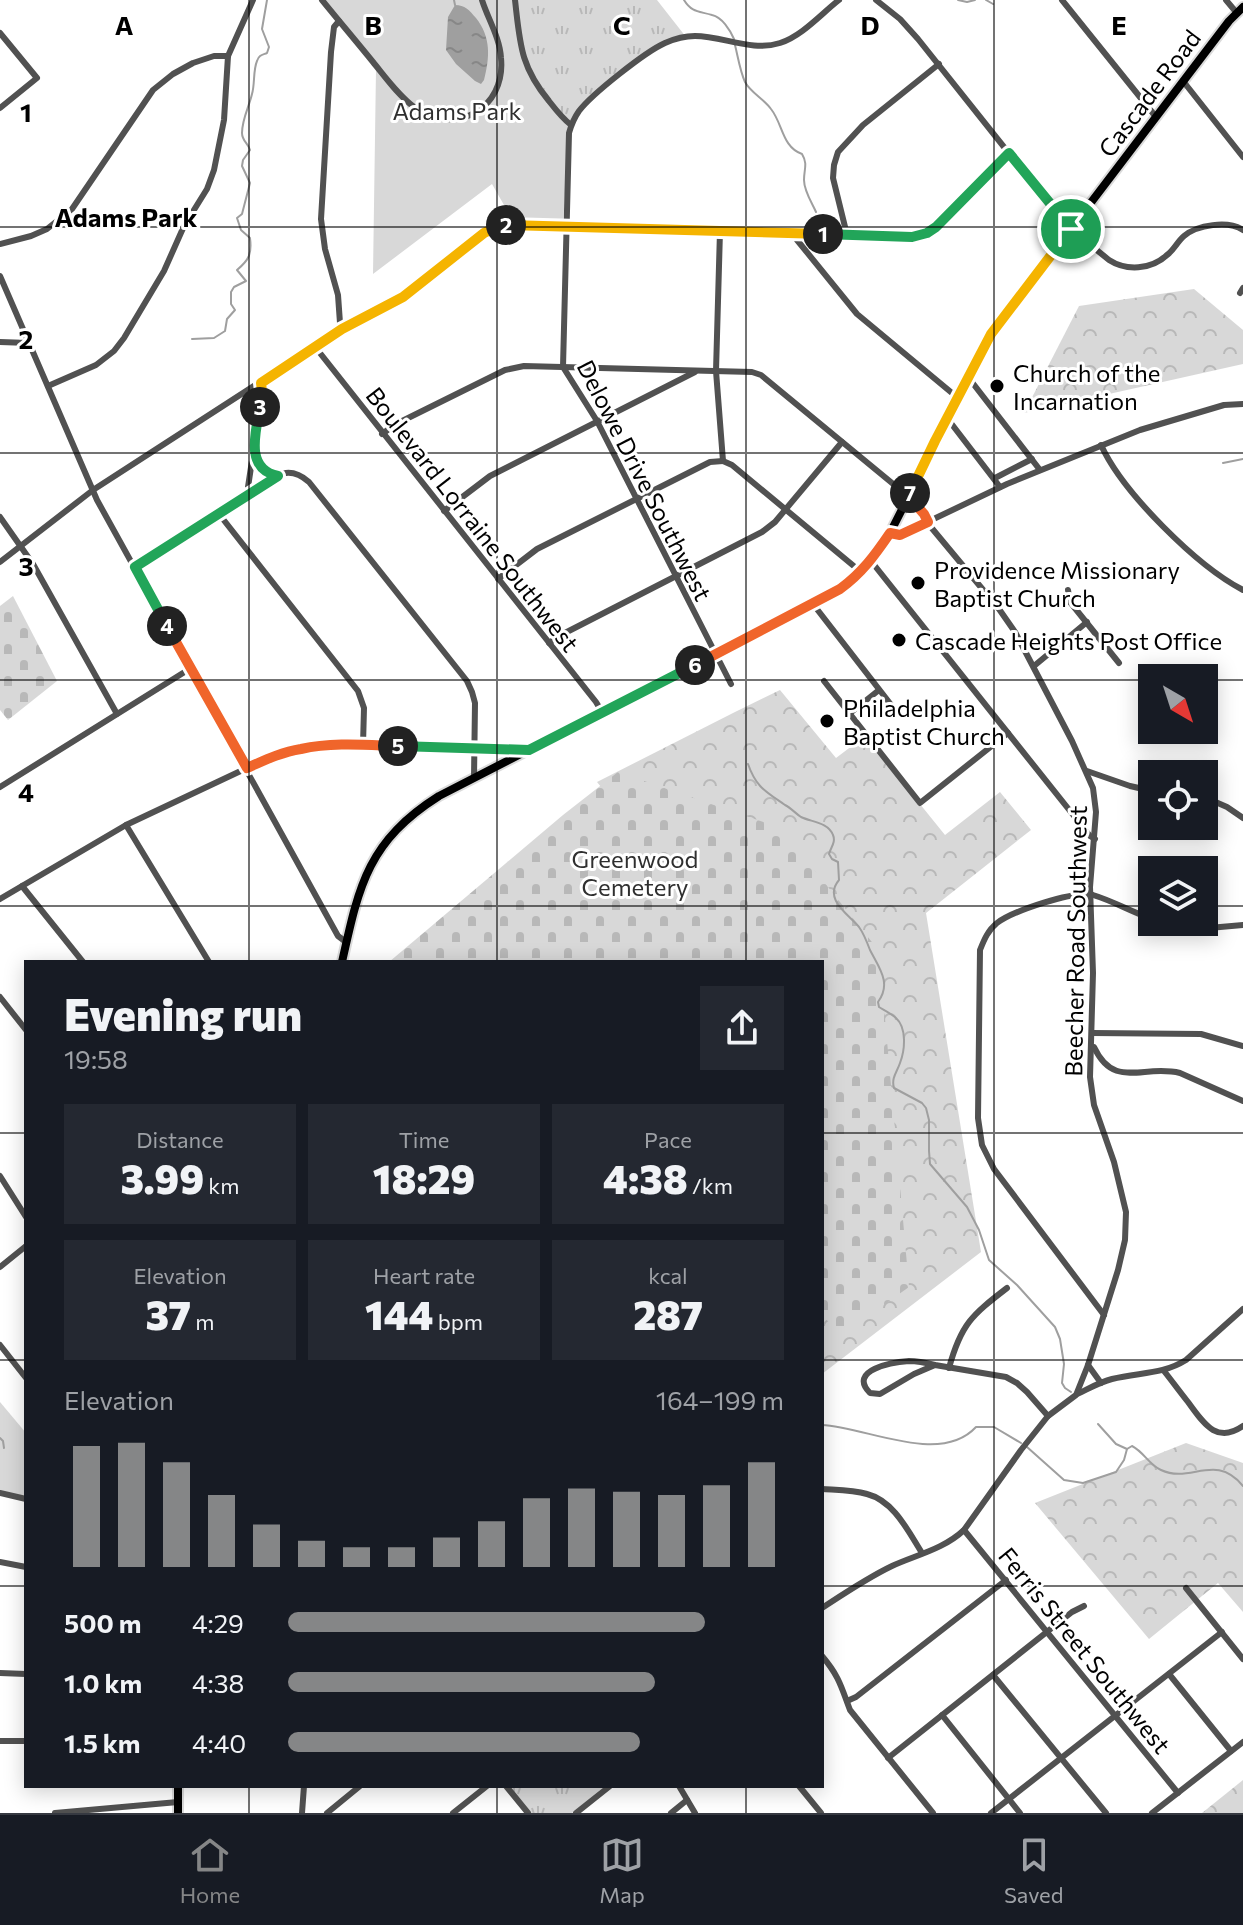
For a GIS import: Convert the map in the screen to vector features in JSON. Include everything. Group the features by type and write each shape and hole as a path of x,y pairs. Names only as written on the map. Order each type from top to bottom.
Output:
{"main road":[{"name":"Cascade Road","path":"342,960 361,885 372,862 403,822 422,807 813,604 840,589 861,572 890,533 991,334 1240,10"},
{"path":"178,1788 178,1813"}],"street":[{"path":"48,386 96,365 114,351 164,271 214,170 224,120 228,56 253,0"},
{"path":"322,0 405,100 429,116 443,120 455,120 482,108 494,96 499,82 502,67 499,46 482,0"},
{"path":"515,0 519,44 527,67 541,92 571,125 578,112 592,98 664,43 697,36 757,46 779,43 796,34 839,0"},
{"path":"876,0 900,19 939,64 1071,229 1109,260 1128,267 1141,267 1164,259 1184,236 1196,230 1218,225 1236,225 1243,230"},
{"path":"1062,0 1156,117"},
{"path":"1226,0 1240,10"},
{"path":"339,21 334,27 331,52 321,219 325,249 338,295 342,329"},
{"path":"0,33 37,78 0,108"},
{"path":"0,244 47,229 72,209 153,90 193,63 214,56 228,56"},
{"path":"847,235 833,178 838,152 863,125 939,64"},
{"path":"1183,81 1243,157"},
{"name":"Delowe Drive Southwest","path":"571,125 565,227 563,367 597,421 731,684"},
{"path":"0,562 93,490 342,329 403,297 491,228 504,225 912,237 936,227 1009,153"},
{"path":"720,231 716,371 723,461"},
{"path":"795,234 857,314 958,398"},
{"path":"0,276 93,490 338,936 346,942"},
{"path":"0,342 29,343"},
{"name":"Boulevard Lorraine Southwest","path":"316,348 602,712"},
{"name":"Beecher Road Southwest","path":"382,434 396,424 505,370 524,366 752,372 761,375 909,497 924,514 1015,632 1087,771 1096,799 1090,894 1093,973 1090,1077 1094,1105 1114,1162 1126,1212 1125,1240 1104,1315 1076,1395 1048,1416 964,1530 953,1541 891,1566 824,1607"},
{"path":"444,511 490,476 698,370"},
{"path":"968,377 1040,470"},
{"path":"249,494 261,383"},
{"path":"890,533 900,535 1000,487 1101,445 1164,422 1224,405 1243,404"},
{"path":"947,418 1000,487"},
{"path":"549,643 762,532 775,522 842,442"},
{"path":"1101,445 1126,482 1162,525 1243,590"},
{"path":"253,450 263,469 270,475 294,473 309,482 467,681 475,703 477,776"},
{"path":"995,478 1032,459"},
{"path":"498,579 537,549 710,462 723,461 732,465 861,572"},
{"path":"135,567 278,476"},
{"path":"219,514 358,691 364,708 363,745"},
{"path":"0,517 22,546 117,714"},
{"path":"871,561 1095,839"},
{"path":"1068,590 1070,602 1119,663"},
{"path":"813,604 892,706"},
{"path":"1034,666 1087,622"},
{"path":"0,787 191,668"},
{"path":"824,681 920,803 1008,733"},
{"path":"849,714 879,690"},
{"path":"0,899 126,825 247,768 304,748 332,744 529,750"},
{"path":"1087,771 1138,788"},
{"path":"1218,803 1243,818"},
{"path":"126,825 208,960"},
{"path":"22,886 81,960"},
{"path":"1104,1315 994,1169 982,1145 978,1118 980,950 984,939 998,922 1024,909 1056,899 1090,894 1138,913"},
{"path":"1218,927 1243,925"},
{"path":"0,997 24,1027"},
{"path":"1092,1033 1201,1034 1243,1046"},
{"path":"1092,1043 1101,1062 1113,1071 1170,1070 1243,1101"},
{"path":"0,1176 24,1214"},
{"path":"0,1267 24,1248"},
{"path":"949,1368 958,1340 971,1318 1007,1288"},
{"path":"1076,1395 1101,1383 1132,1374 1164,1371 1186,1360 1243,1309"},
{"path":"0,1345 24,1375"},
{"path":"935,1365 880,1394 870,1393 864,1386 867,1373 886,1365 911,1361 935,1365 949,1368 1006,1377 1027,1392 1048,1416"},
{"path":"1088,1365 1101,1383"},
{"path":"1164,1371 1208,1428 1223,1433 1243,1426"},
{"path":"1081,1384 1101,1383"},
{"path":"824,1489 866,1494 880,1499 893,1510 922,1553"},
{"path":"0,1493 24,1499"},
{"name":"Ferris Street Southwest","path":"964,1530 1178,1793"},
{"path":"0,1562 24,1567"},
{"path":"847,1701 1006,1580"},
{"path":"1186,1588 1243,1659"},
{"path":"888,1758 1072,1612 1084,1606"},
{"path":"991,1813 1222,1632"},
{"path":"824,1658 834,1670 850,1710 933,1813"},
{"path":"0,1673 24,1674"},
{"path":"1169,1674 1231,1751"},
{"path":"993,1675 1106,1813"},
{"path":"942,1715 1020,1813"},
{"path":"0,1741 24,1741"},
{"path":"1152,1813 1243,1742"},
{"path":"302,1813 304,1788"},
{"path":"327,1813 358,1788"},
{"path":"453,1813 484,1788"},
{"path":"508,1788 528,1813"},
{"path":"576,1813 607,1788"},
{"path":"680,1788 695,1813"},
{"path":"801,1788 821,1813"},
{"path":"671,1813 687,1800"},
{"path":"55,1813 178,1802"}],"green space":[{"name":"Adams Park","path":"322,0 517,0 525,64 569,126 563,226 512,219 492,184 373,274 376,69"},
{"path":"517,0 657,0 686,37 648,52 580,110 569,126 525,64"},
{"path":"1194,289 1243,330 1243,364 1024,413 1079,306"},
{"path":"13,596 57,681 8,720 0,710 0,606"},
{"path":"780,690 836,758 865,736 945,835 1000,792 1031,830 926,913 981,1252 824,1372 824,1236 867,960 705,915 597,782"},
{"name":"Greenwood Cemetery","path":"618,772 781,828 879,951 909,1287 841,1335 824,1317 824,960 391,960"},
{"path":"0,1402 24,1431 24,1497 0,1492"},
{"path":"1186,1443 1243,1463 1243,1612 1218,1583 1149,1639 1035,1503"},
{"path":"1243,1780 1243,1813 1202,1813"},
{"path":"511,1788 603,1788 572,1813 530,1813"}],"water":[{"path":"455,5 469,10 481,25 487,40 487,63 481,84 456,64 446,50 448,17"}],"waterway":[{"path":"192,339 214,338 225,331 227,319 235,310 231,304 231,292 246,281 237,270 250,253 250,238 241,230 237,218 242,214 250,183 242,166 250,150 243,138 242,128 253,90 256,65 269,47 262,29 267,0"},
{"path":"454,0 455,5"},
{"path":"684,0 693,9 719,18 734,39"},
{"path":"958,0 975,0"},
{"path":"986,0 993,4"},
{"path":"735,45 745,82 771,109 790,146 804,158 804,184 816,212"},
{"path":"1223,463 1243,459"},
{"path":"748,764 754,778 767,792 801,817 831,831 834,842 829,854 838,862 839,880 835,887 835,900 861,930 880,969 884,988 879,1007 900,1022 903,1033 903,1052 894,1078 894,1088 926,1108 930,1164 967,1207 989,1260 1017,1285 1055,1327 1064,1364 1062,1383 1071,1392"},
{"path":"1098,1424 1116,1444 1127,1449 1132,1446 1161,1470 1183,1474 1223,1471 1243,1486"},
{"path":"824,1425 923,1444 961,1438 976,1427 994,1427 1021,1443"},
{"path":"0,1438 4,1448"},
{"path":"1027,1447 1064,1480 1083,1483 1116,1472 1127,1449"}],"place":[{"name":"Church of the Incarnation","path":"997,386"},
{"name":"Providence Missionary Baptist Church","path":"918,583"},
{"name":"Cascade Heights Post Office","path":"899,640"},
{"name":"Philadelphia Baptist Church","path":"827,721"}],"district":[{"name":"Adams Park","path":"126,216"}],"route":[{"path":"1009,153 1071,229 991,334 927,457 909,497 928,522 900,535 890,533 861,572 830,595 529,750 332,744 290,751 247,768 135,567 278,476 270,475 263,469 253,450 261,383 342,329 403,297 491,228 504,225 919,236 936,227 1009,153"}]}
